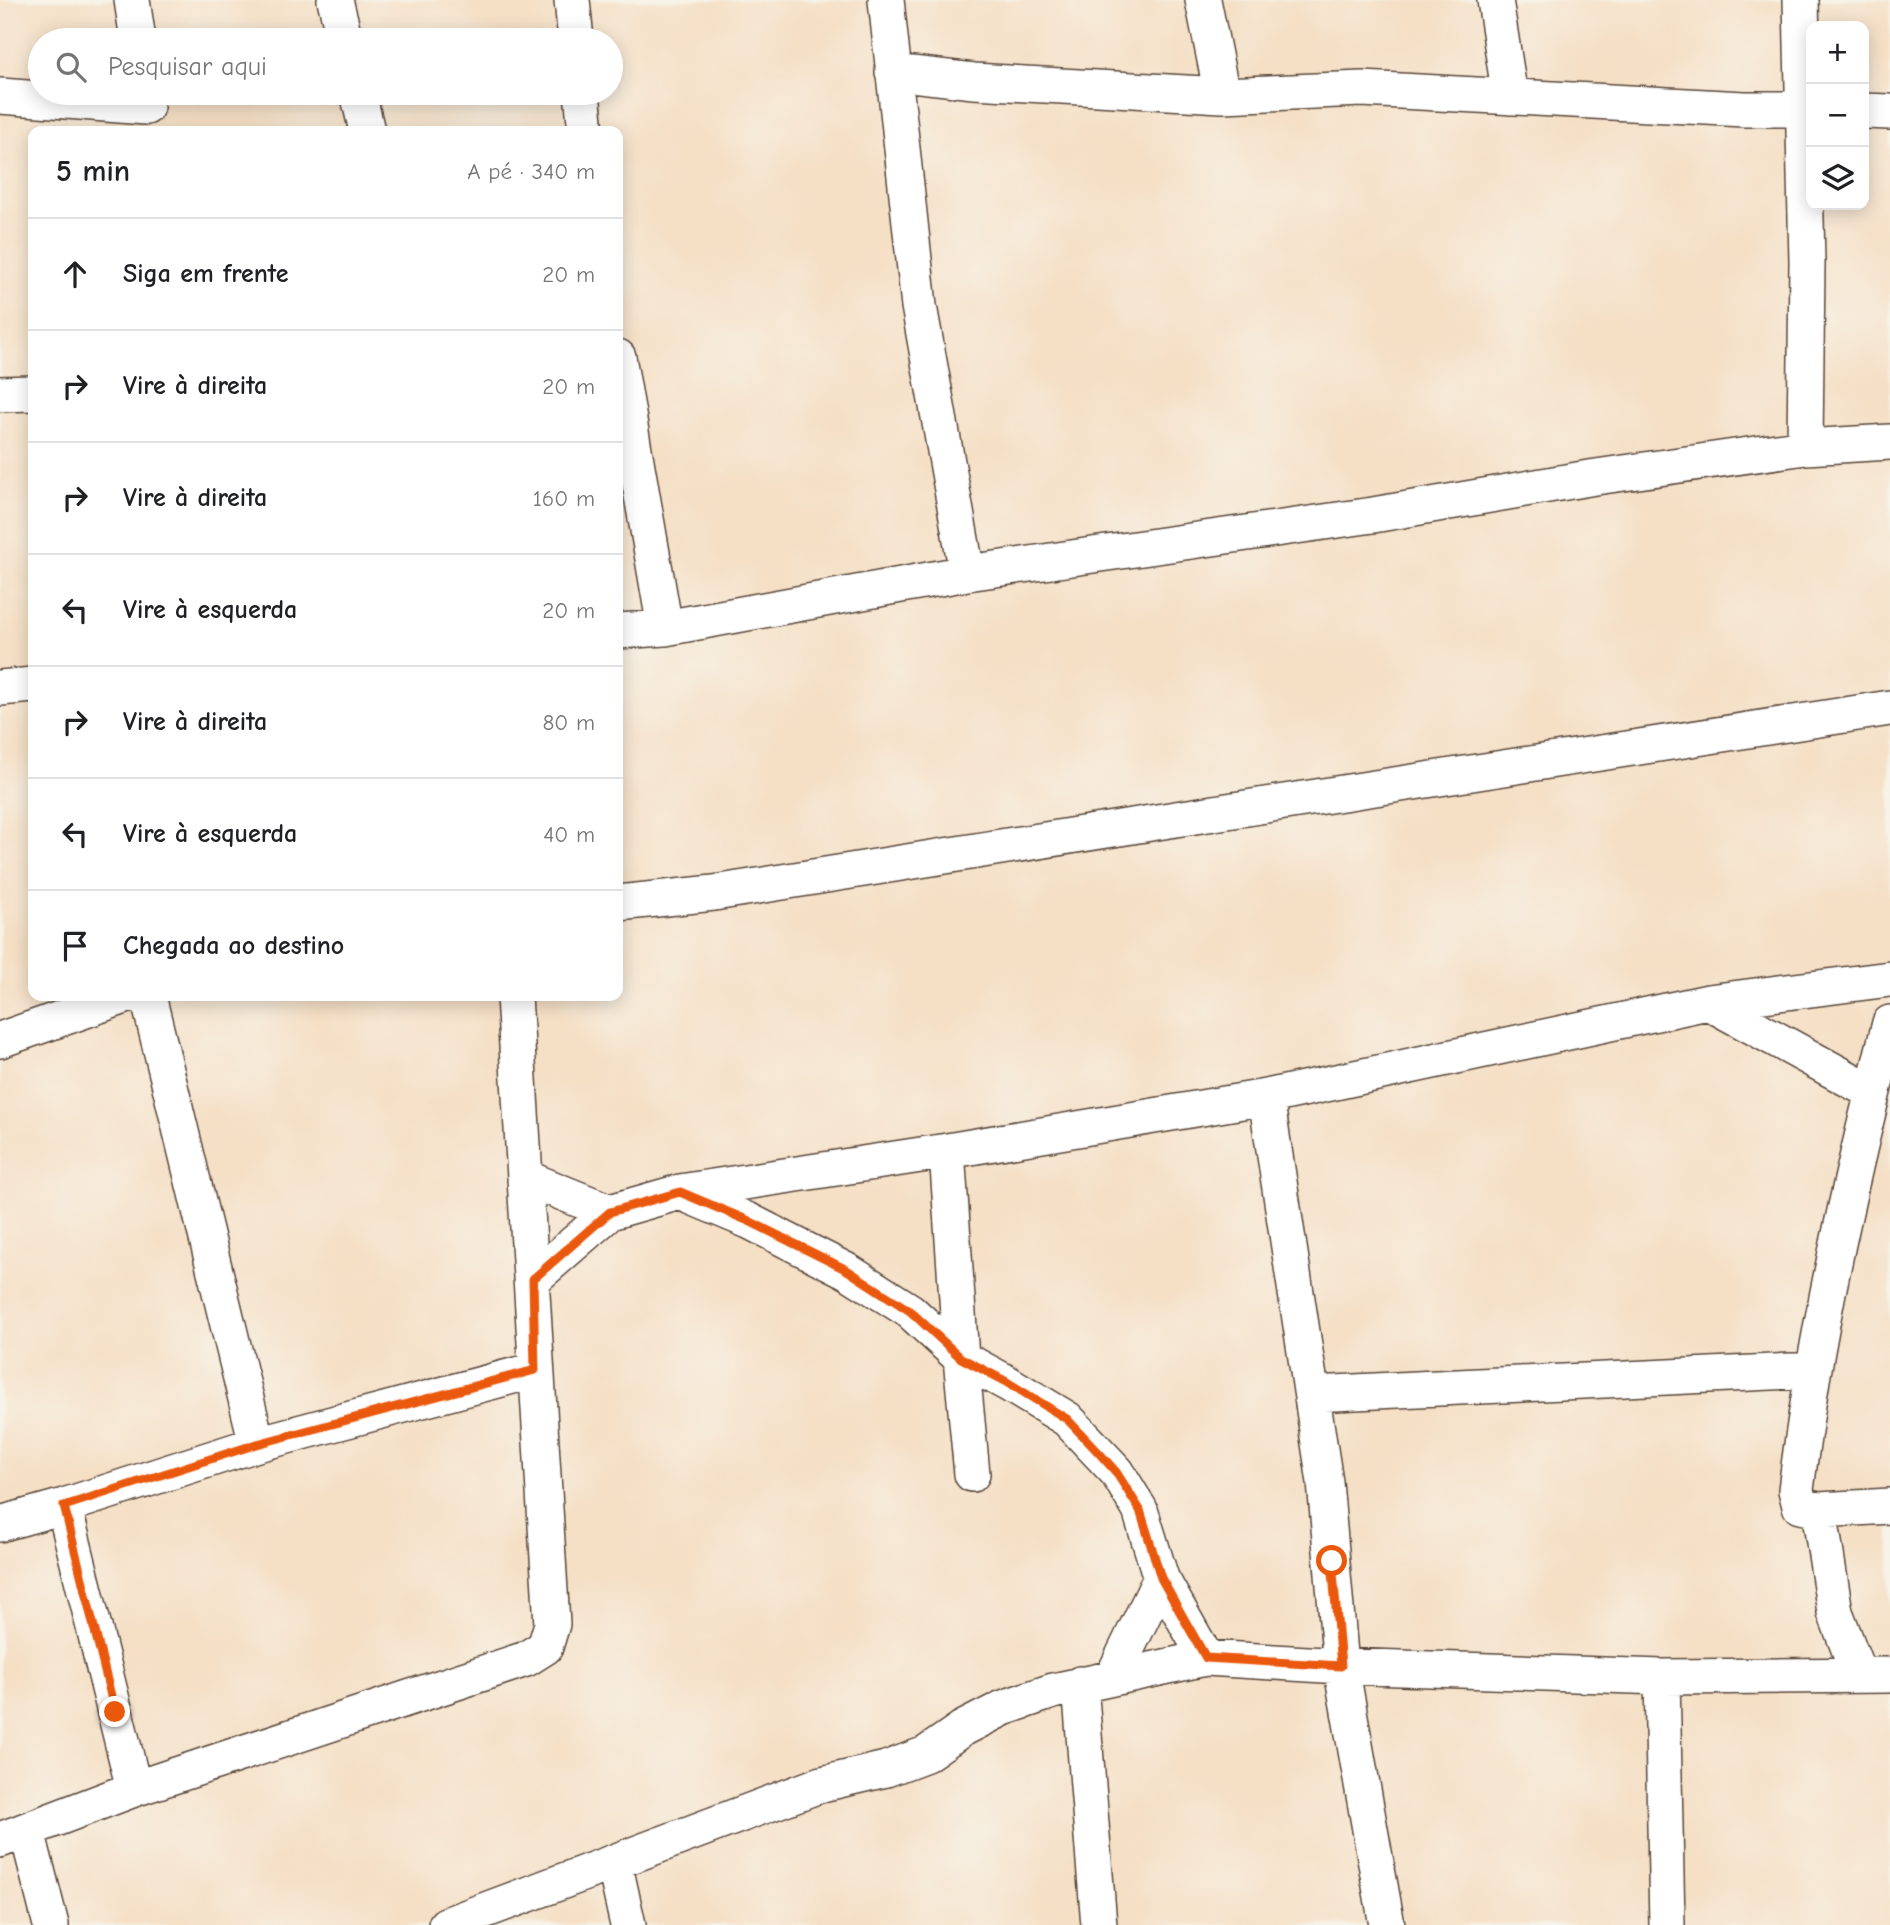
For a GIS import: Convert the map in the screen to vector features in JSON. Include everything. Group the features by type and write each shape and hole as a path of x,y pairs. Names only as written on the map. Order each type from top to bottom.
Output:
{"street":[{"path":"132,0 136,28"},
{"path":"335,0 342,28"},
{"path":"572,0 575,28"},
{"path":"886,0 919,306 967,573"},
{"path":"1203,0 1222,95"},
{"path":"1494,0 1510,97"},
{"path":"1801,0 1806,90"},
{"path":"894,72 974,81 1222,95 1362,89 1744,109 1806,108"},
{"path":"0,96 28,99"},
{"path":"94,105 147,110"},
{"path":"361,105 366,126"},
{"path":"583,105 585,126"},
{"path":"1869,111 1890,112"},
{"path":"1805,447 1807,147"},
{"path":"623,386 665,628"},
{"path":"0,394 28,393"},
{"path":"623,631 665,628 967,573 1373,514 1590,478 1805,447 1890,442"},
{"path":"0,688 28,685"},
{"path":"623,902 714,893 1890,708"},
{"path":"533,1279 610,1212 680,1192 947,1152 1266,1097 1708,1002 1890,979"},
{"path":"0,1041 111,1001"},
{"path":"149,1001 257,1444"},
{"path":"51,1925 13,1835 134,1789 526,1659 545,1647 552,1623 514,1001"},
{"path":"1708,1002 1872,1092"},
{"path":"1890,1023 1872,1092 1812,1370 1796,1490 1800,1507 1819,1510 1890,1506"},
{"path":"1266,1097 1325,1482 1341,1666 1383,1924"},
{"path":"947,1152 972,1474"},
{"path":"526,1178 610,1212"},
{"path":"680,1192 749,1221 847,1270 910,1311 961,1358 1007,1382 1067,1419 1116,1472 1140,1510 1161,1578 1206,1658"},
{"path":"0,1524 257,1444 535,1370"},
{"path":"1313,1394 1812,1370"},
{"path":"64,1506 134,1789"},
{"path":"1819,1510 1835,1612 1874,1675"},
{"path":"1099,1925 1097,1681 1161,1578"},
{"path":"446,1925 822,1784 886,1769 926,1754 962,1729 1003,1708 1097,1681 1206,1658 1341,1666 1662,1677 1874,1675"},
{"path":"1662,1677 1667,1925"},
{"path":"614,1862 628,1925"}],"route":[{"path":"115,1712 64,1506 257,1444 535,1370 533,1279 610,1212 680,1192 749,1221 847,1270 910,1311 961,1358 1007,1382 1067,1419 1116,1472 1140,1510 1161,1578 1206,1658 1341,1666 1332,1561"}]}
